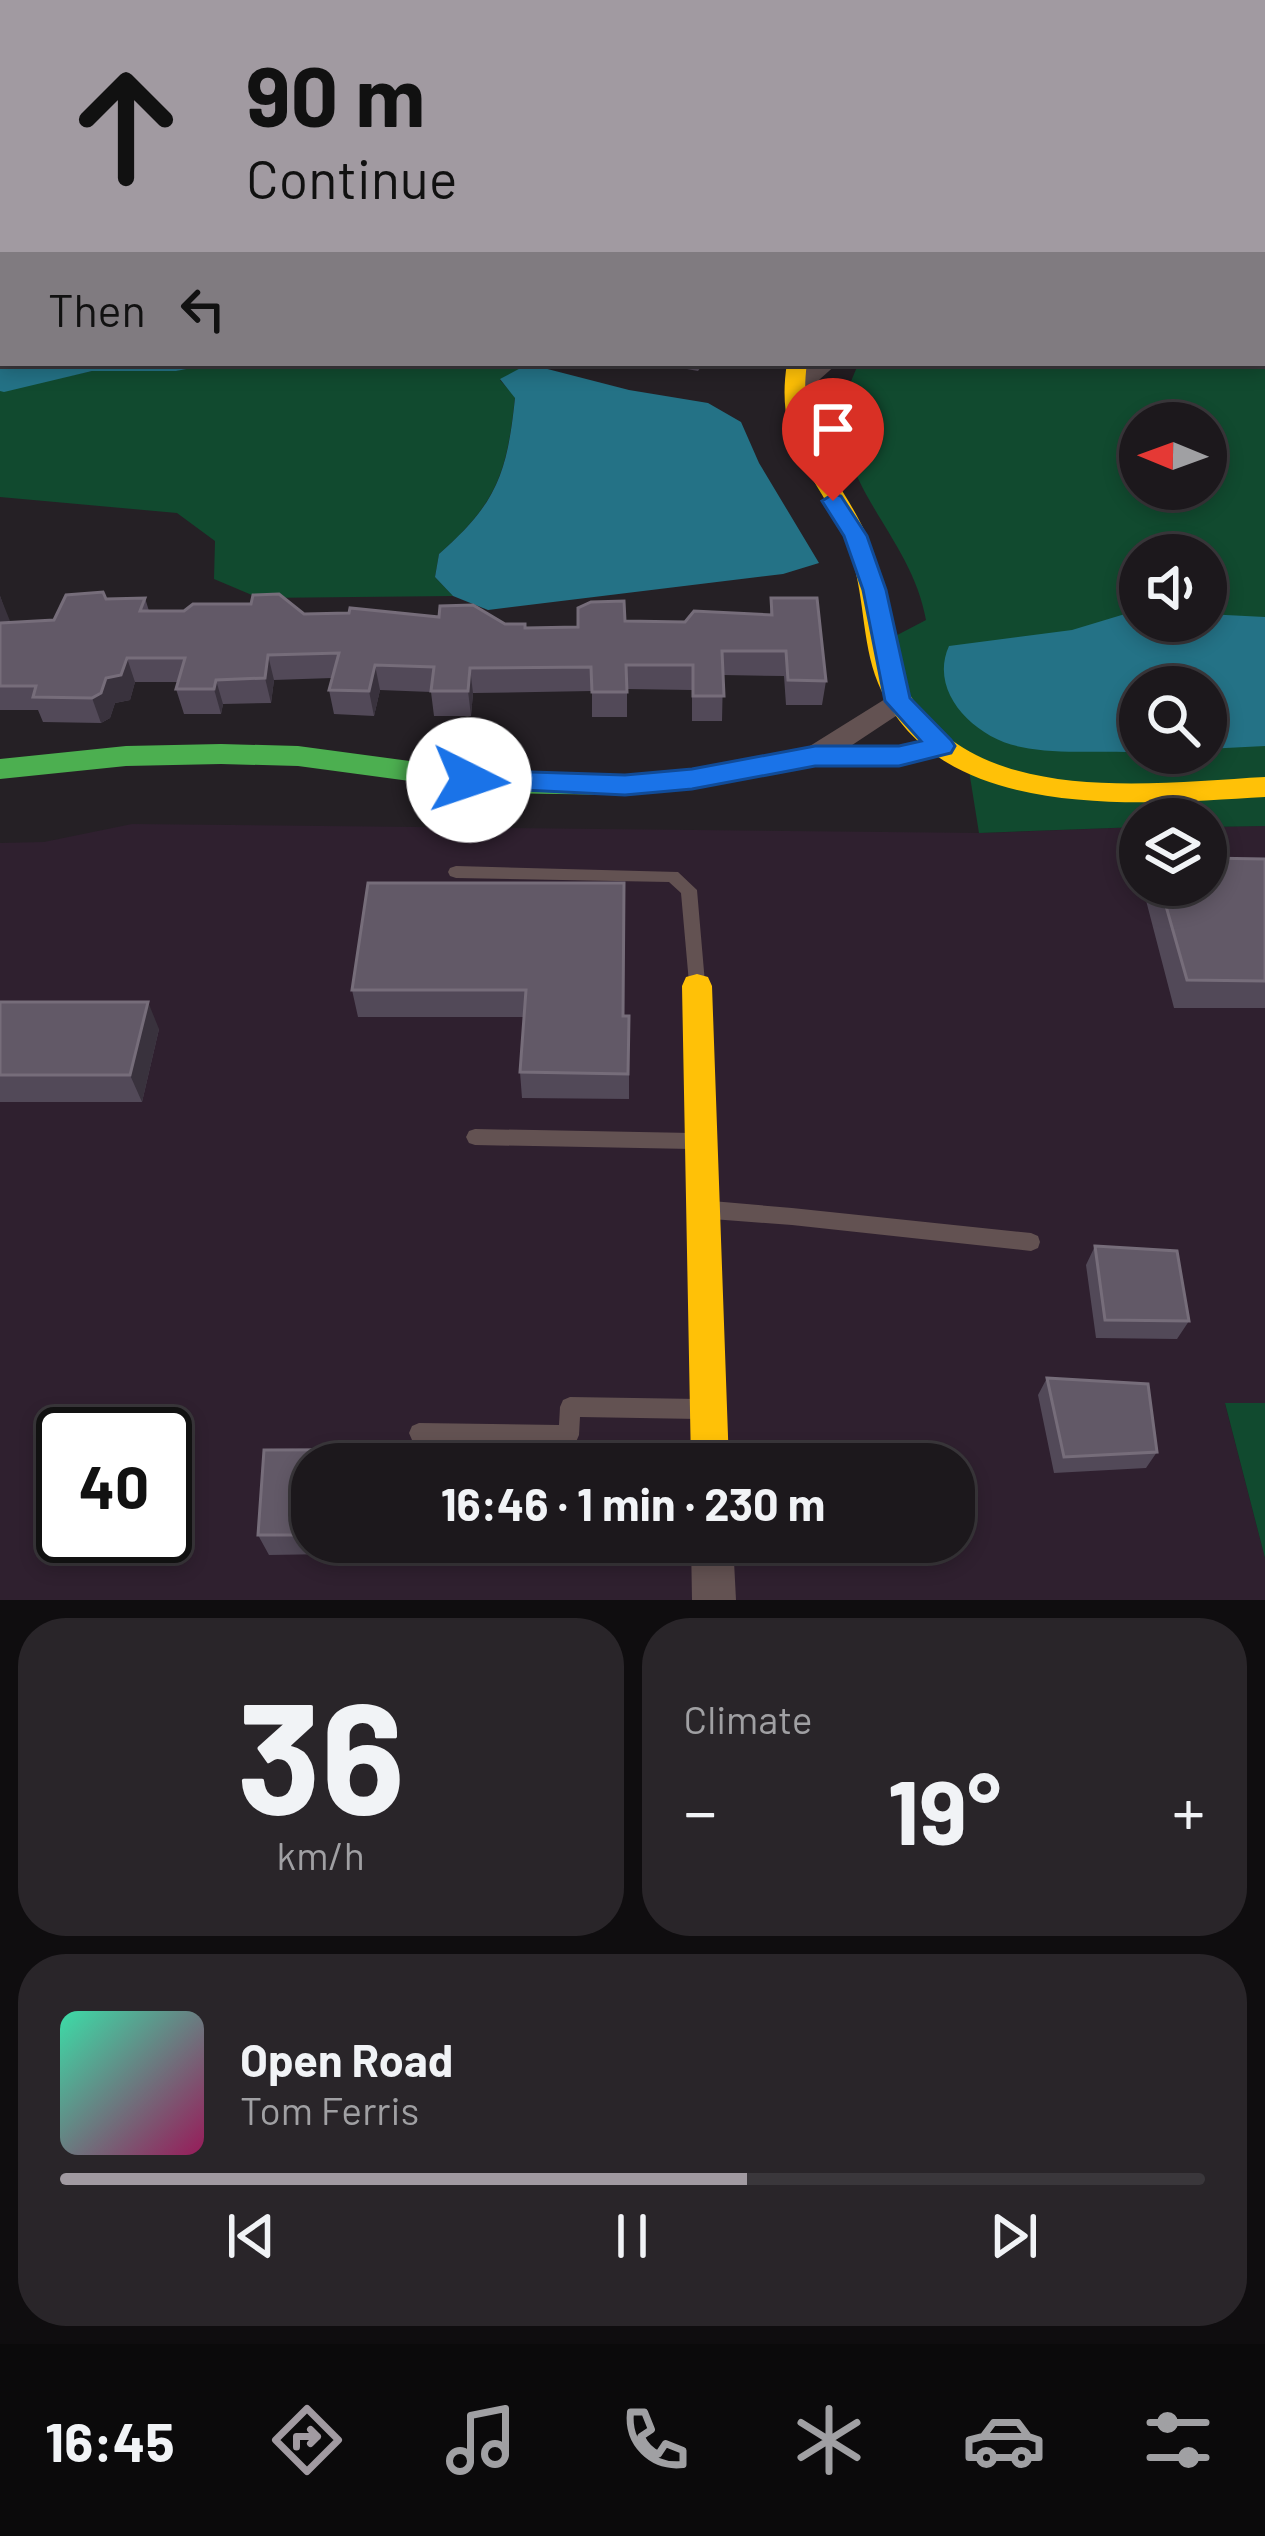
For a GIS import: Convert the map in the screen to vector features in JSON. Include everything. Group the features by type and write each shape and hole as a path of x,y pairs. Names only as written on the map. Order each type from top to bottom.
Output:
{"street":[{"path":"795,377 793,427 810,466 856,536 898,701 942,746 1003,778 1059,789 1265,787"},
{"path":"815,756 898,701"},
{"path":"0,769 126,756 221,754 298,757 499,783 625,785 692,779 815,756 899,756 942,746"},
{"path":"698,986 710,1443"},
{"path":"713,1563 714,1600"}],"lane":[{"path":"456,872 672,876 689,890 698,986"},
{"path":"476,1137 701,1141"},
{"path":"704,1210 839,1217 888,1228 1031,1242"},
{"path":"418,1433 569,1436 570,1407 709,1409"}],"shaded area":[{"path":"132,824 983,833 1119,828 1119,906 1227,906 1227,827 1265,826 1265,1403 1225,1404 1265,1558 1265,1600 0,1600 0,843 44,842"}],"green space":[{"path":"202,366 524,366 500,380 515,397 496,485 474,519 439,554 435,577 453,596 259,598 214,579 215,541 177,513 0,497 0,391 92,371 175,371"},
{"path":"858,366 1265,366 1265,826 1227,827 1227,798 1119,798 1119,828 979,833 967,758 904,702 882,643 926,620 901,553 852,465 845,434 846,400"},
{"path":"1225,1403 1265,1403 1265,1558"}],"water":[{"path":"0,366 202,366 176,371 92,371 0,391"},
{"path":"524,366 536,366 629,390 708,403 741,422 759,463 819,563 783,574 488,610 453,596 435,577 439,554 474,519 503,467 515,398 500,379"},
{"path":"1227,615 1265,617 1265,746 1227,748 1227,666 1119,666 1119,752 1047,751 1004,742 972,723 950,696 944,663 949,646 1072,630 1119,616 1119,642 1227,642"}],"building":[{"path":"103,592 106,599 145,598 140,611 184,611 193,604 251,604 253,595 279,594 304,614 349,613 350,608 439,617 440,606 473,605 505,624 525,624 525,628 578,627 578,608 591,602 624,601 625,621 685,622 694,611 772,615 771,598 817,598 826,681 788,680 786,651 722,651 724,696 693,696 693,665 626,665 627,692 592,692 591,667 470,668 468,691 431,691 434,667 375,665 369,691 329,690 339,653 268,655 265,678 216,680 214,689 176,689 185,658 127,658 121,675 106,678 101,693 92,698 33,697 36,686 0,686 0,623 54,620 66,595"},
{"path":"1227,858 1265,859 1265,981 1187,980 1166,906 1227,906"},
{"path":"368,883 624,883 623,1016 629,1016 628,1074 520,1072 526,990 352,990"},
{"path":"0,1002 148,1002 130,1075 0,1075"},
{"path":"1095,1246 1177,1251 1189,1321 1105,1320"},
{"path":"1047,1378 1148,1384 1157,1452 1064,1457"},
{"path":"264,1450 291,1450 291,1535 258,1535"}],"traffic: fast":[{"path":"0,769 126,756 221,754 298,756 499,783 624,785 692,779 815,756 899,756 942,746"}],"traffic: slow":[{"path":"797,366 794,414 800,435 856,537 886,669 919,729 958,758 1005,777 1057,788 1167,792 1265,787"},
{"path":"697,986 709,1443"}],"route":[{"path":"469,780 625,785 692,779 815,756 899,756 942,746 918,727 898,701 874,590 856,536 833,501"}]}
